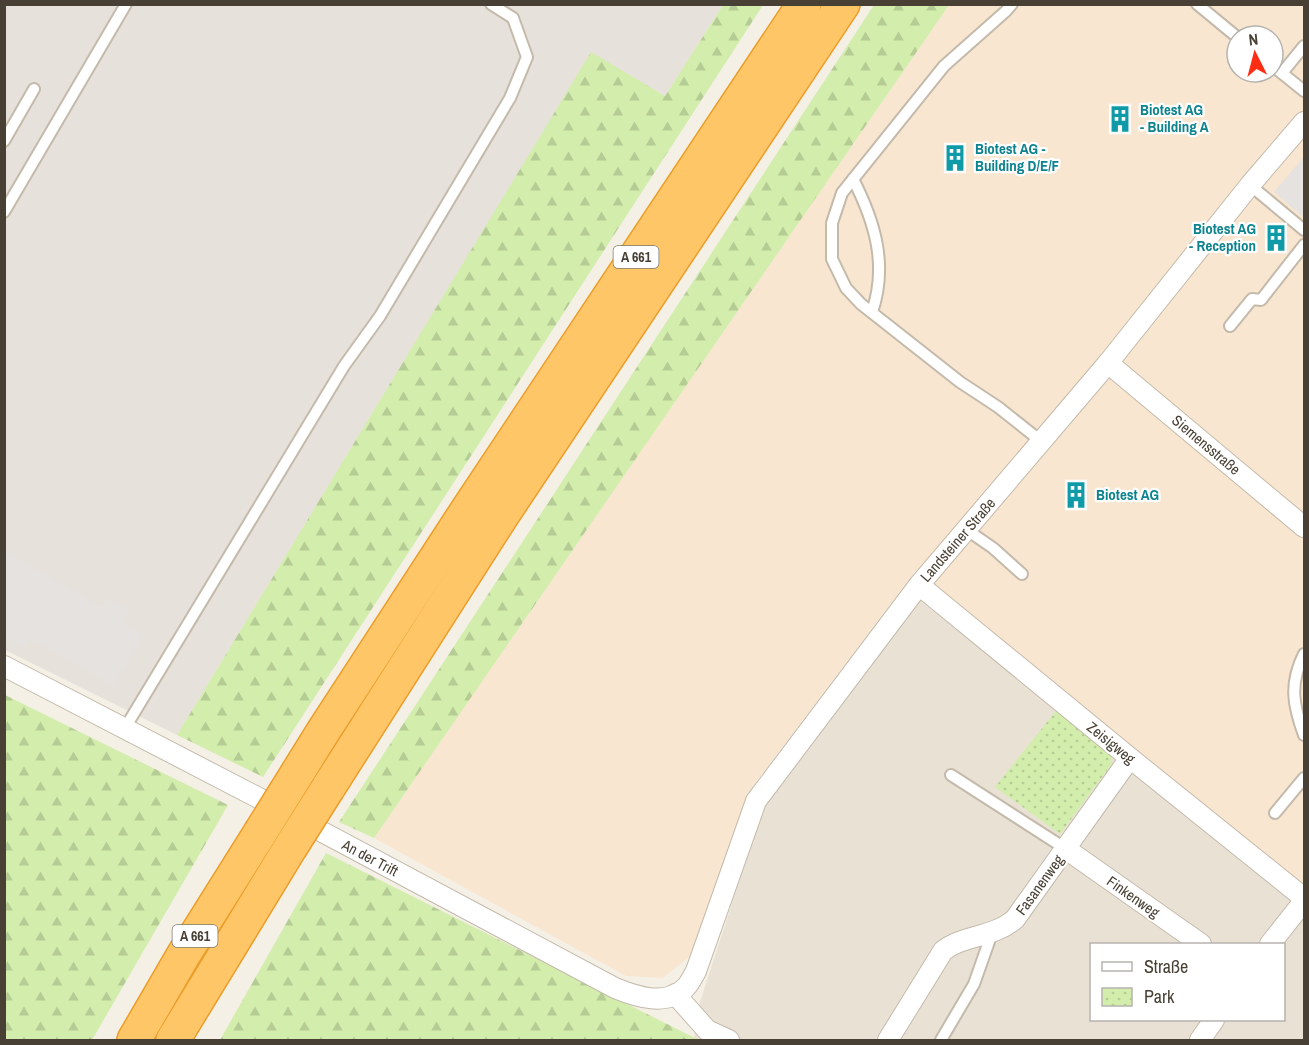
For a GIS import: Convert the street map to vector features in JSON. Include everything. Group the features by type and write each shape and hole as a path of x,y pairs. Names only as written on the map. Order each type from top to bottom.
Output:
{"highway":[{"name":"A 661","path":"134,1041 184,954 324,730 804,4"},
{"name":"A 661","path":"173,1041 290,848 501,517 843,4"}],"street":[{"name":"Landsteiner Straße","path":"675,994 687,987 696,971 756,801 919,585 1108,363 1250,185 1305,122"},
{"name":"Siemensstraße","path":"1108,363 1305,527"},
{"name":"Zeisigweg","path":"919,585 1305,900"},
{"name":"An der Trift","path":"4,666 615,988 651,999 664,999 675,994"},
{"name":"Fasanenweg","path":"888,1041 943,951 953,945 992,933 1015,919 1130,759"},
{"name":"Finkenweg","path":"1066,849 1198,943"},
{"path":"1272,943 1305,900"},
{"path":"675,994 707,1030 729,1041"},
{"path":"1200,1041 1213,1021"}],"lane":[{"path":"4,212 126,4"},
{"path":"125,728 344,366 380,316 510,98 527,57 513,18 490,4"},
{"path":"1012,4 944,66 842,193 832,223 832,259 846,288 872,312 1041,442"},
{"path":"1197,4 1225,27"},
{"path":"1285,69 1305,46"},
{"path":"1285,75 1305,91"},
{"path":"4,141 34,89"},
{"path":"853,179 862,196 879,244 879,291 872,312"},
{"path":"1250,185 1305,230"},
{"path":"1230,326 1252,299 1261,300 1305,245"},
{"path":"967,530 993,548 1022,574"},
{"path":"1305,654 1297,668 1294,690 1295,710 1305,735"},
{"path":"951,775 1066,849"},
{"path":"1275,813 1305,778"},
{"path":"941,1041 974,984 992,933"}],"shaded area":[{"path":"4,5 723,5 665,96 591,53 177,735 5,650"},
{"path":"949,5 1304,5 1304,886 916,570 747,794 694,953 663,978 626,976 374,838"},
{"path":"1304,157 1304,218 1274,192"},
{"path":"5,550 101,607 108,598 130,610 122,623 144,636 113,686 30,638 24,648 5,637"},
{"path":"918,599 1304,910 1304,1040 699,1040 694,1038 699,1005 763,808"}],"green space":[{"path":"723,5 763,5 263,777 177,735 591,52 665,96"},
{"path":"874,5 949,5 374,838 339,822"},
{"path":"5,695 228,805 92,1040 5,1040"},
{"path":"1056,711 1112,755 1111,765 1060,834 995,787"},
{"path":"326,853 699,1040 220,1040"}],"place":[{"name":"Biotest AG - Building A","path":"1120,119"},
{"name":"Biotest AG - Building D/E/F","path":"955,158"},
{"name":"Biotest AG - Reception","path":"1276,238"},
{"name":"Biotest AG","path":"1076,495"}]}
